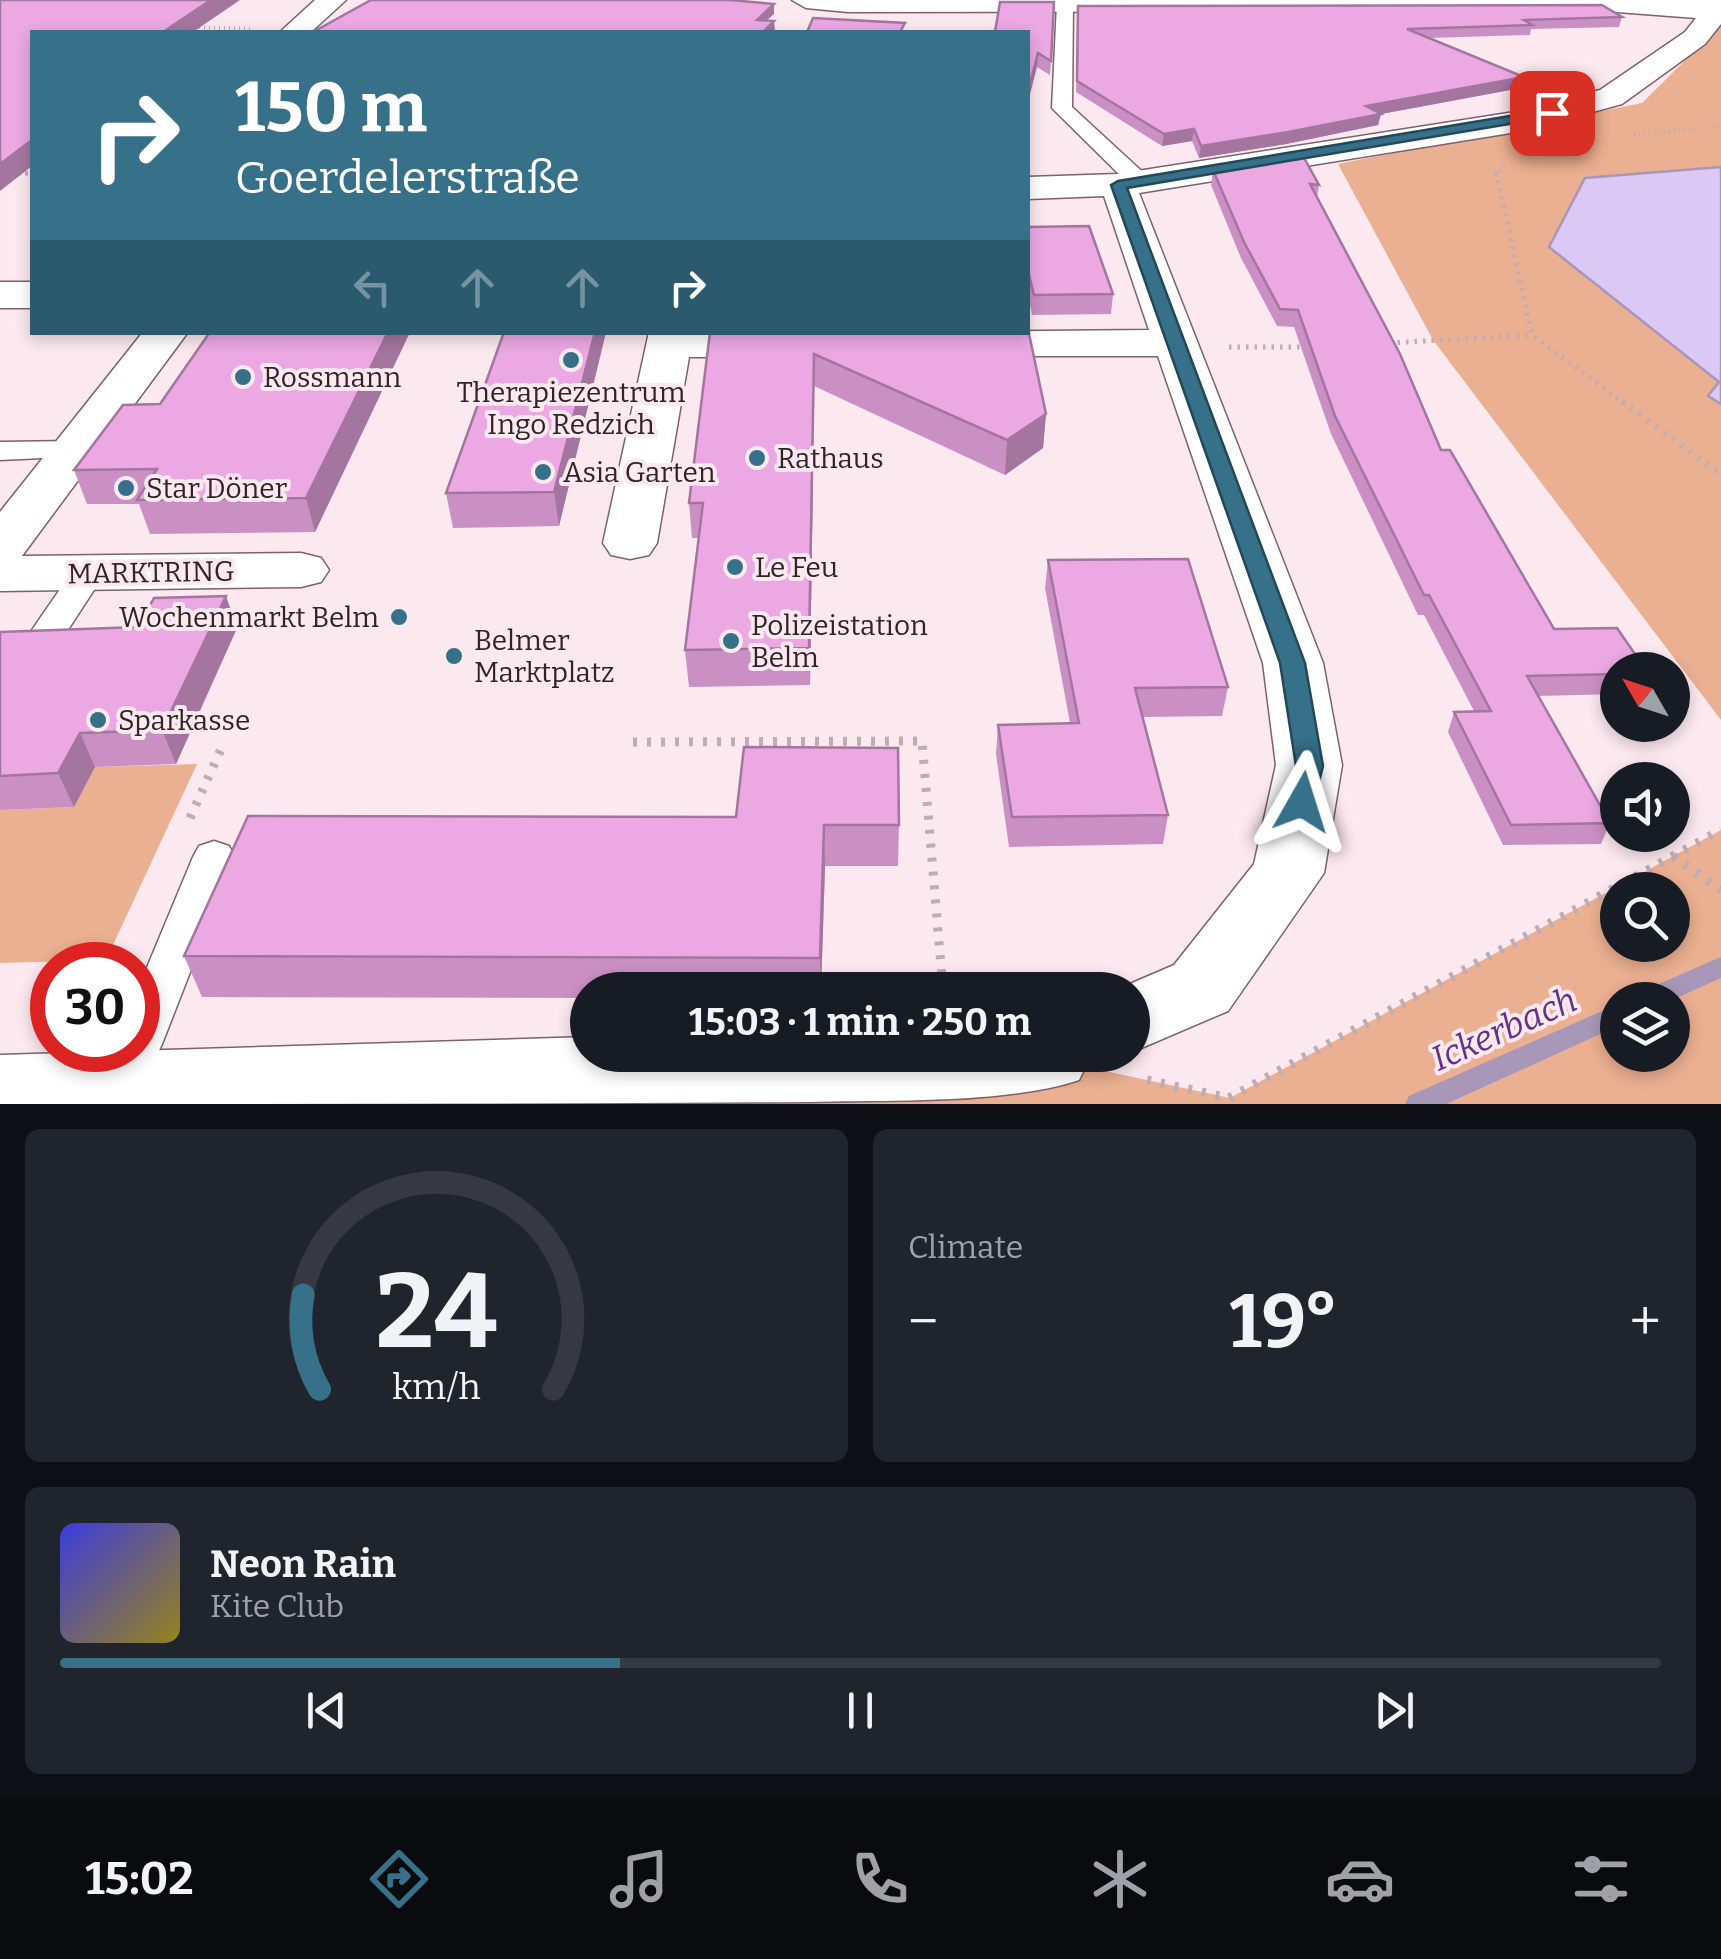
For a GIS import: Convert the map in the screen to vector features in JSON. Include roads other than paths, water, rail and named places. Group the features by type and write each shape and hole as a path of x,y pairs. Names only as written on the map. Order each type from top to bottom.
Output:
{"street":[{"path":"297,30 332,0"},
{"path":"806,0 1065,4 1604,3 1718,8"},
{"path":"828,30 850,2"},
{"path":"1030,188 1129,184 1523,121 1611,98 1695,38 1718,8"},
{"path":"1129,184 1176,343 1293,663 1309,766 1288,874 1201,988 1150,1011"},
{"path":"0,295 30,295"},
{"path":"0,548 164,335"},
{"path":"630,544 670,338 824,344"},
{"path":"921,344 1176,343"},
{"name":"MARKTRING","path":"0,574 301,570"},
{"path":"160,1060 570,1058"},
{"path":"0,1092 82,1072"}],"lane":[{"path":"1065,4 1062,108 1129,184"},
{"path":"0,451 76,450"},
{"path":"36,651 88,573"},
{"path":"160,989 214,857"}],"waterway":[{"name":"Ickerbach","path":"1687,982 1721,967"},
{"name":"Ickerbach","path":"1418,1104 1600,1022"}],"place":[{"name":"Therapiezentrum Ingo Redzich","path":"571,360"},
{"name":"Rossmann","path":"243,377"},
{"name":"Rathaus","path":"757,458"},
{"name":"Asia Garten","path":"543,472"},
{"name":"Star Döner","path":"126,488"},
{"name":"Le Feu","path":"735,567"},
{"name":"Wochenmarkt Belm","path":"399,617"},
{"name":"Polizeistation Belm","path":"731,641"},
{"name":"Belmer Marktplatz","path":"454,656"},
{"name":"Sparkasse","path":"98,720"}]}
